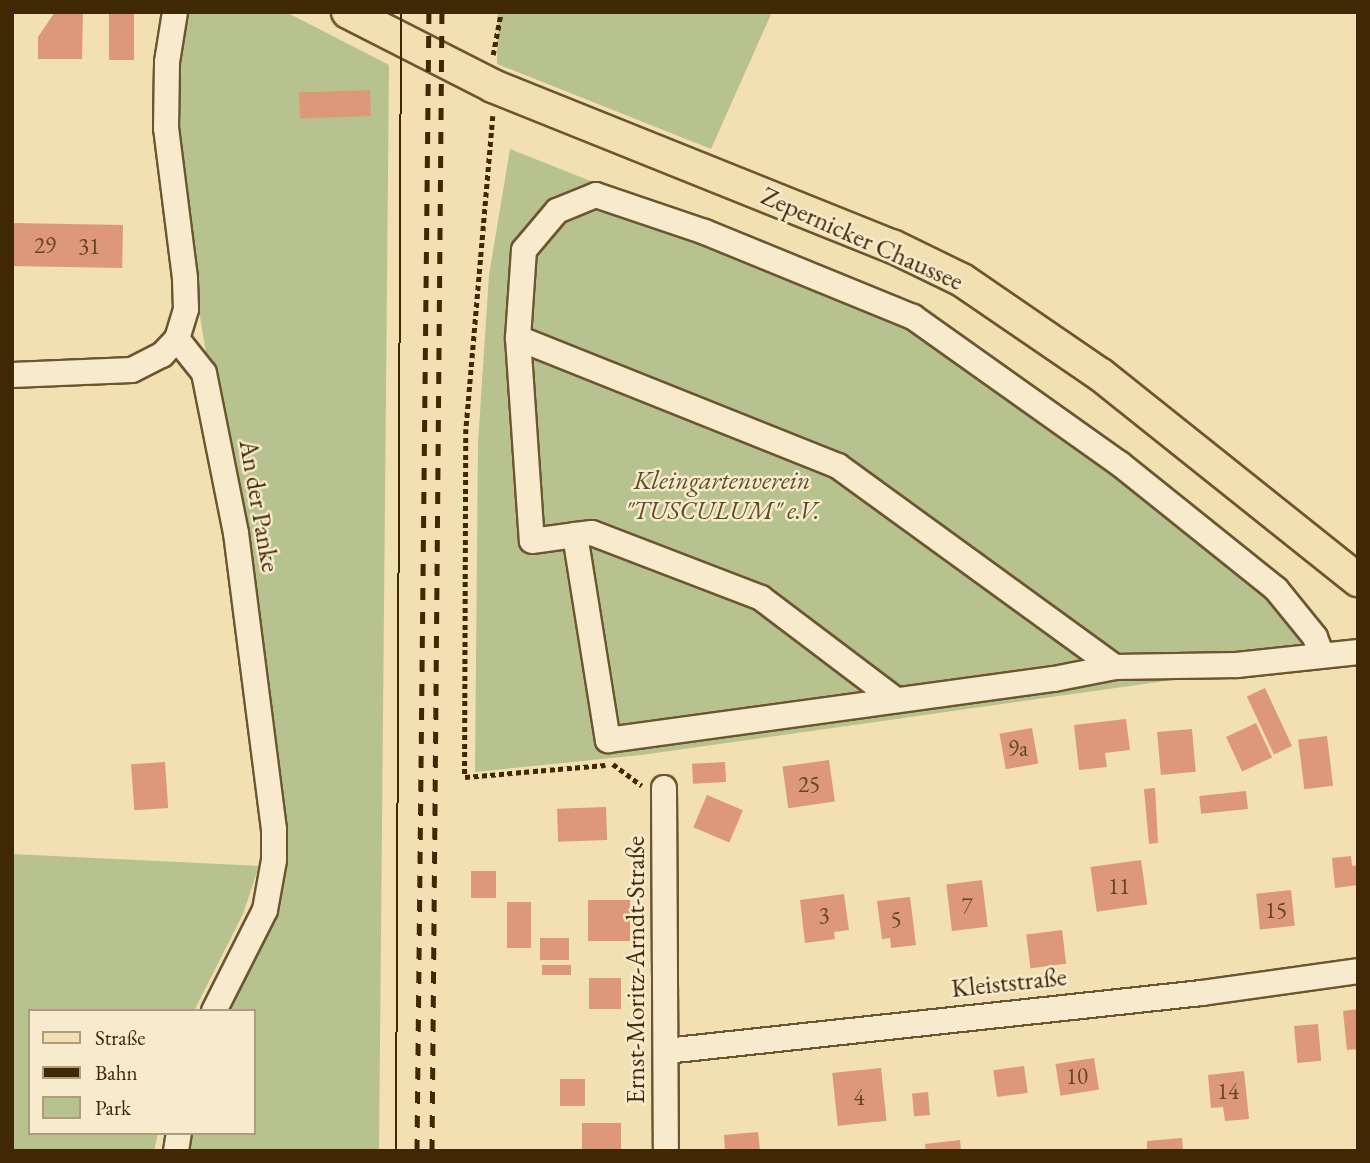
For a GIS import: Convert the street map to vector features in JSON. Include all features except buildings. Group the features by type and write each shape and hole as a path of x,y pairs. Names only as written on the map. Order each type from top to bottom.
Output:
{"main road":[{"name":"Zepernicker Chaussee","path":"348,12 493,86 892,246 962,280 1101,376 1358,580"}],"street":[{"path":"12,375 132,370 162,355 177,339 186,309 166,128 167,62 175,12"},
{"path":"896,700 761,598 592,533 532,541 518,338 524,250 557,211 596,195 870,296 913,317 1199,525 1276,589 1315,637 1321,653"},
{"path":"518,338 838,466 1115,667"},
{"name":"An der Panke","path":"177,339 204,373 236,533 274,829 274,860 265,910 216,1009"},
{"path":"575,535 608,740 1115,667 1237,665 1321,653 1358,652"},
{"name":"Ernst-Moritz-Arndt-Straße","path":"664,788 666,1151"},
{"name":"Kleiststraße","path":"666,1051 1202,993 1358,971"}],"path":[{"path":"501,12 491,62 493,86 466,429 465,777 614,764 641,786 664,788"}],"green space":[{"path":"185,12 286,12 389,65 379,1151 186,1151 189,1135 256,1135 256,1009 225,1009 266,934 284,882 286,839 190,256 175,132 179,46"},
{"path":"498,12 772,12 711,149 497,64"},
{"name":"Kleingartenverein \"TUSCULUM\" e.V.","path":"510,149 925,314 1127,460 1335,657 641,755 475,772 478,443 489,275"},
{"path":"12,854 259,866 243,914 195,1009 28,1009 28,1135 158,1135 154,1151 12,1151"}],"tram line":[{"path":"396,1151 401,12"}],"railway":[{"path":"417,1151 429,12"},
{"path":"432,1151 442,12"}]}
